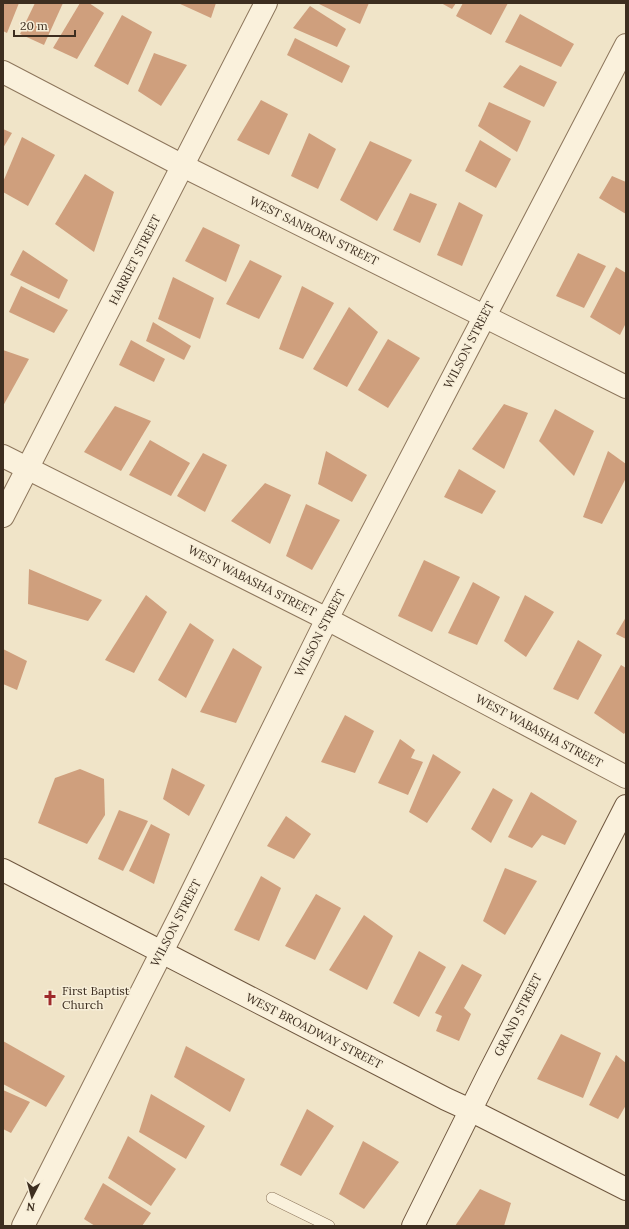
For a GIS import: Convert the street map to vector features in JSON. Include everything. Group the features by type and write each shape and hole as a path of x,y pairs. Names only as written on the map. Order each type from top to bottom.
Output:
{"street":[{"name":"HARRIET STREET","path":"3,516 29,468 266,3"},
{"name":"WILSON STREET","path":"23,1226 162,952 327,619 626,45"},
{"name":"WEST SANBORN STREET","path":"3,72 183,166 626,387"},
{"name":"WEST WABASHA STREET","path":"3,456 327,619 626,777"},
{"name":"GRAND STREET","path":"413,1226 470,1110 626,806"},
{"name":"WEST BROADWAY STREET","path":"3,870 446,1099 626,1189"}],"lane":[{"path":"272,1198 329,1226"}],"building":[{"path":"3,3 19,3 7,33 3,31"},
{"path":"35,3 63,3 44,45 20,34"},
{"path":"80,3 89,3 104,13 77,59 53,48"},
{"path":"178,3 216,3 211,18"},
{"path":"317,3 369,3 360,24"},
{"path":"441,3 456,3 452,9"},
{"path":"463,3 508,3 491,35 456,16"},
{"path":"310,6 346,29 337,47 293,28"},
{"path":"520,14 574,44 561,67 505,42"},
{"path":"122,15 152,32 128,85 94,66"},
{"path":"295,38 350,66 342,83 287,55"},
{"path":"154,53 187,65 161,106 138,91"},
{"path":"520,65 557,82 544,107 503,87"},
{"path":"261,100 288,114 269,155 237,140"},
{"path":"489,102 531,121 517,152 478,126"},
{"path":"3,129 12,133 3,148"},
{"path":"309,133 336,149 318,189 291,176"},
{"path":"22,137 55,155 28,206 3,192 3,182"},
{"path":"480,140 511,159 496,188 465,171"},
{"path":"370,141 412,160 377,221 340,200"},
{"path":"85,174 114,192 94,252 55,224"},
{"path":"612,176 626,182 626,214 599,198"},
{"path":"410,193 437,204 420,243 393,230"},
{"path":"459,202 483,215 462,266 437,255"},
{"path":"203,227 240,245 226,282 185,261"},
{"path":"23,250 68,280 59,299 10,275"},
{"path":"578,253 606,266 584,308 556,296"},
{"path":"250,260 282,276 259,319 226,304"},
{"path":"616,267 626,273 626,323 620,335 590,317"},
{"path":"173,277 214,298 200,339 158,319"},
{"path":"21,286 68,310 54,333 9,312"},
{"path":"302,286 334,303 303,359 279,349"},
{"path":"349,307 378,332 347,387 313,369"},
{"path":"153,322 191,346 184,360 146,341"},
{"path":"388,339 420,358 388,408 358,390"},
{"path":"131,340 165,359 154,382 119,365"},
{"path":"3,350 29,359 3,406"},
{"path":"504,404 528,413 504,469 472,449"},
{"path":"115,406 151,421 121,471 84,452"},
{"path":"555,409 594,431 574,476 539,441"},
{"path":"150,440 190,463 171,496 129,475"},
{"path":"326,451 367,475 352,502 318,484"},
{"path":"608,451 626,464 626,478 602,524 583,517"},
{"path":"203,453 227,465 205,512 177,496"},
{"path":"459,469 496,491 482,514 444,497"},
{"path":"265,483 291,495 270,544 231,521"},
{"path":"306,504 340,520 312,570 286,556"},
{"path":"424,560 460,577 432,632 398,616"},
{"path":"29,569 102,600 88,621 28,604"},
{"path":"473,582 500,597 477,645 448,633"},
{"path":"146,595 167,612 134,673 105,660"},
{"path":"525,595 554,612 526,657 504,641"},
{"path":"626,617 626,639 616,634"},
{"path":"190,623 214,640 186,698 158,680"},
{"path":"578,640 602,655 578,700 553,689"},
{"path":"233,648 262,667 236,723 200,712"},
{"path":"3,649 27,661 17,690 3,684"},
{"path":"621,665 626,668 626,731 624,734 594,713"},
{"path":"345,715 374,731 355,773 321,762"},
{"path":"400,739 415,750 411,758 423,762 408,795 378,783"},
{"path":"433,754 461,772 427,823 409,812"},
{"path":"172,768 205,785 189,816 163,799"},
{"path":"80,769 104,779 105,815 87,844 38,823 55,778"},
{"path":"493,788 513,800 491,843 471,829"},
{"path":"531,792 577,821 565,845 542,835 532,848 508,837"},
{"path":"119,810 148,821 123,871 98,859"},
{"path":"286,816 311,834 294,859 267,846"},
{"path":"151,824 170,834 154,884 129,871"},
{"path":"505,868 537,881 505,935 483,921"},
{"path":"261,876 281,888 259,941 234,930"},
{"path":"316,894 341,908 315,960 285,946"},
{"path":"364,915 393,936 367,990 329,970"},
{"path":"419,951 446,967 419,1017 393,1003"},
{"path":"462,964 482,975 464,1008 471,1014 459,1041 436,1031 442,1016 435,1013"},
{"path":"561,1034 601,1053 583,1098 537,1079"},
{"path":"3,1041 65,1076 46,1107 3,1084"},
{"path":"186,1046 245,1079 230,1112 174,1077"},
{"path":"616,1055 626,1063 626,1105 618,1119 589,1105"},
{"path":"3,1090 30,1102 11,1133 3,1129"},
{"path":"151,1094 205,1126 186,1159 139,1132"},
{"path":"307,1109 334,1126 301,1176 280,1165"},
{"path":"128,1136 176,1169 151,1206 108,1178"},
{"path":"363,1141 399,1162 364,1209 339,1194"},
{"path":"103,1183 151,1213 142,1226 95,1226 84,1219"},
{"path":"480,1189 511,1203 504,1226 455,1226"}],"place":[{"name":"First Baptist Church","path":"50,998"}]}
